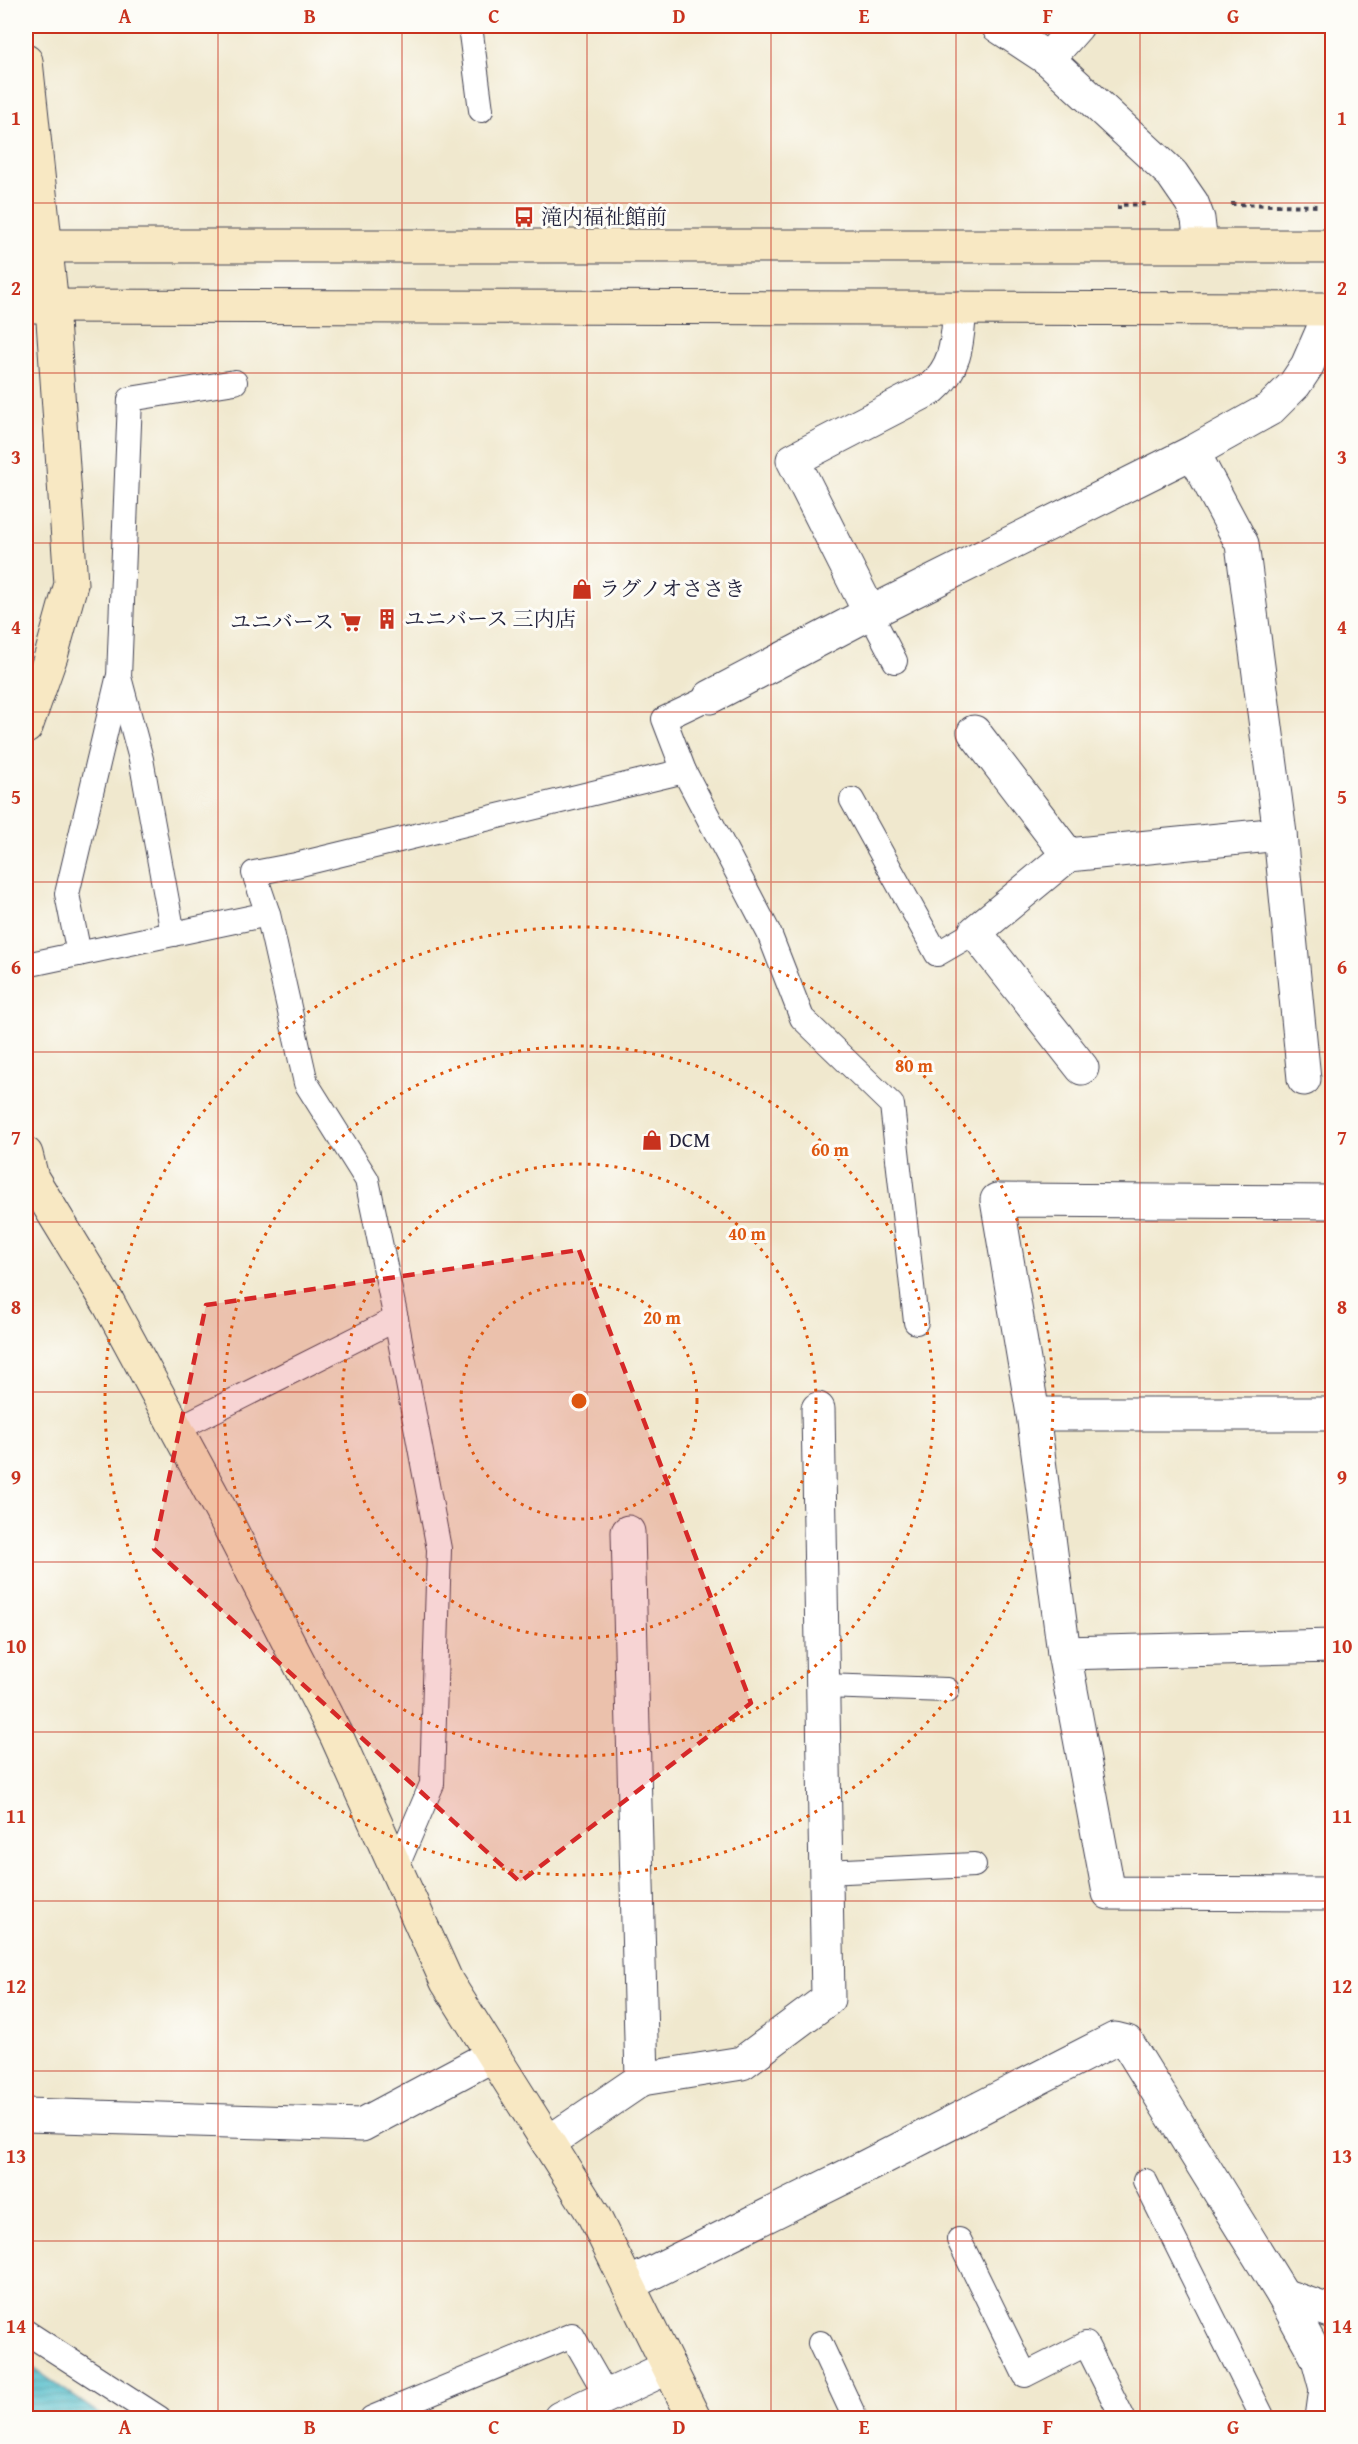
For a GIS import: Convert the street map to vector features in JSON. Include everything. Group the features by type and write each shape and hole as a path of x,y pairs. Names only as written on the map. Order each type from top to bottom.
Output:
{"street":[{"path":"998,26 1048,59 1172,174 1192,203 1198,219 1201,245"},
{"path":"1048,59 1077,26"},
{"path":"26,61 39,306 71,584 51,656 26,728"},
{"path":"36,246 1332,246"},
{"path":"39,306 1331,309 1307,366 1283,398 1270,409 1193,452 870,613 698,703"},
{"path":"870,613 793,460 932,388 941,380 954,359 960,308"},
{"path":"1193,452 1242,544 1280,834 1304,1079"},
{"path":"974,732 1068,855"},
{"path":"1082,1068 975,932 1068,855 1280,834"},
{"path":"28,1172 109,1304 228,1524 336,1735 447,1982 593,2214 694,2418"},
{"path":"1332,1202 997,1200 1033,1414 1064,1653 1109,1893 1332,1894"},
{"path":"548,2143 642,2079 742,2063 828,1998 818,1409"},
{"path":"1033,1414 1332,1414"},
{"path":"628,1532 642,2079"},
{"path":"1064,1653 1332,1646"},
{"path":"629,2284 865,2167 1114,2039 1127,2042 1283,2295 1318,2359 1326,2389 1322,2418"},
{"path":"26,2115 362,2125 493,2055"},
{"path":"1283,2295 1332,2312"},
{"path":"560,2418 669,2367"}],"lane":[{"path":"470,26 482,110"},
{"path":"79,954 67,894 118,677 130,399 235,382"},
{"path":"870,613 895,661"},
{"path":"118,677 141,759 173,934"},
{"path":"698,703 664,719 684,771 769,933 802,1018 892,1105 916,1322"},
{"path":"396,1868 432,1784 439,1549 396,1319 367,1180 306,1083 268,914 254,873 296,865 684,771"},
{"path":"852,800 937,954 975,932"},
{"path":"26,965 268,914"},
{"path":"177,1429 396,1319"},
{"path":"822,1686 947,1690"},
{"path":"825,1872 974,1865"},
{"path":"1145,2181 1263,2418"},
{"path":"958,2240 1025,2374 1086,2344 1123,2418"},
{"path":"26,2332 159,2418"},
{"path":"372,2418 572,2336 607,2396"},
{"path":"820,2343 855,2418"}],"highlighted area":[{"path":"579,1250 751,1703 520,1882 154,1549 206,1305"}],"water":[{"path":"26,2363 105,2418 26,2418"}],"place":[{"name":"滝内福祉館前","path":"524,217"},
{"name":"ラグノオささき","path":"582,589"},
{"name":"ユニバース 三内店","path":"387,619"},
{"name":"ユニバース","path":"351,622"},
{"name":"DCM","path":"652,1140"}]}
